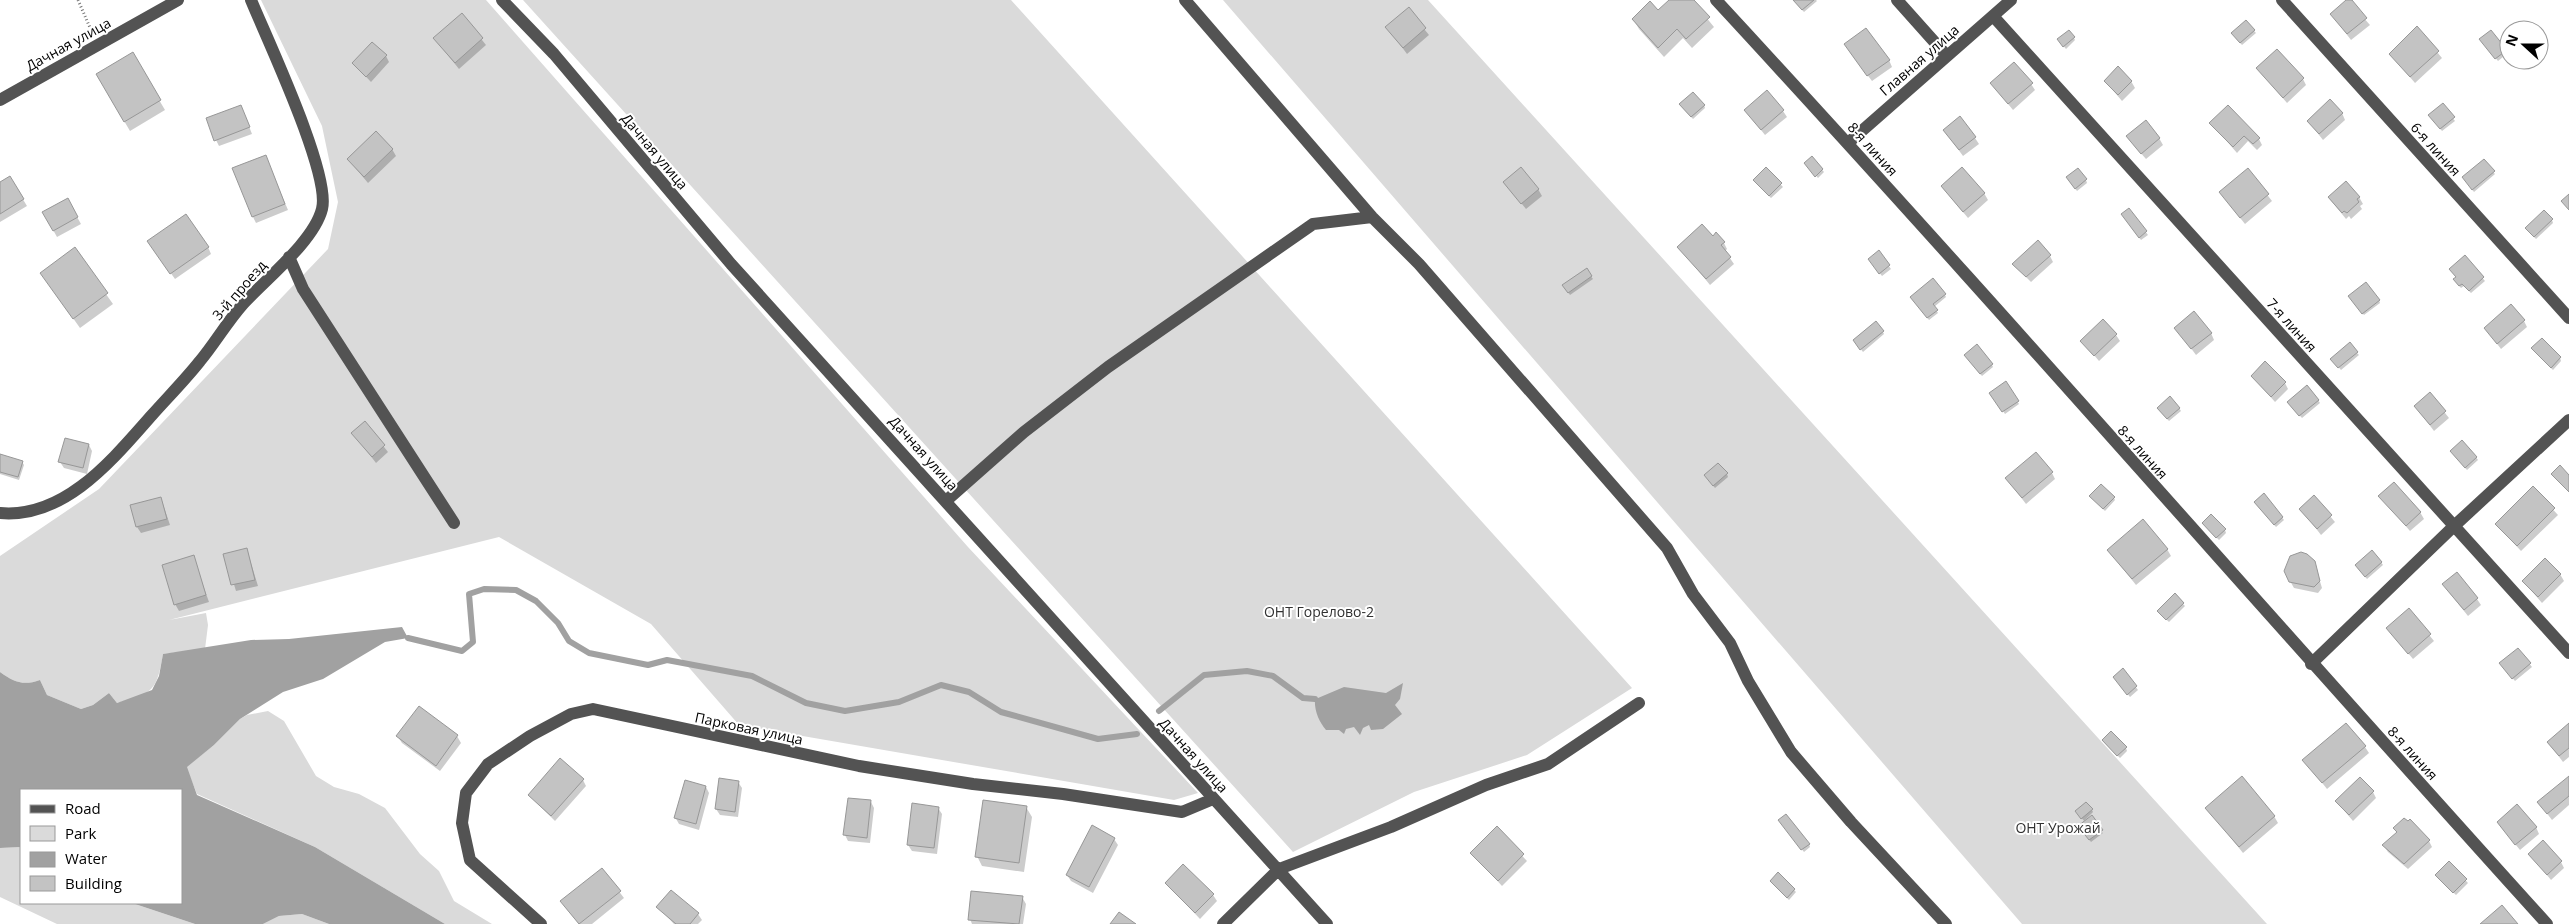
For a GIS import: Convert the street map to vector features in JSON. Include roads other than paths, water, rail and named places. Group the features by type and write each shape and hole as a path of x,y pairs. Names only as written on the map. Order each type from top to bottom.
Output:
{"street":[{"name":"Дачная улица","path":"0,100 178,0"},
{"name":"3-й проезд","path":"0,513 18,514 53,503 91,478 115,457 200,362 242,305 308,237 322,209 321,175 251,0"},
{"name":"Дачная улица","path":"502,0 554,54 731,264 947,500 1327,924"},
{"path":"1185,0 1372,217 1425,272 1667,548 1693,594 1730,643 1748,681 1791,752 1851,822 1946,924"},
{"name":"8-я линия","path":"1716,0 1848,143 2311,664 2547,924"},
{"path":"1897,0 1947,56"},
{"name":"Главная улица","path":"1848,143 2011,0"},
{"name":"6-я линия","path":"2282,0 2569,318"},
{"name":"7-я линия","path":"1993,16 2453,527 2569,653"},
{"path":"947,500 1024,432 1108,367 1313,224 1372,217"},
{"path":"289,256 303,289 454,523"},
{"path":"2311,664 2453,527 2569,420"},
{"path":"1223,924 1279,869 1391,827 1486,785 1548,764 1639,703"},
{"name":"Парковая улица","path":"541,924 470,860 462,823 466,793 488,764 523,740 571,714 593,709 859,766 973,784 1063,794 1182,812 1213,799"}],"water":[{"path":"402,627 408,638 385,642 323,679 283,692 240,719 214,745 187,767 197,795 315,847 445,924 329,924 302,914 279,916 263,924 195,924 135,904 182,904 182,789 20,789 20,847 0,848 0,672 24,683 40,680 47,695 81,709 93,705 109,693 117,703 152,690 159,676 163,654 251,640 289,639"},
{"path":"1403,683 1400,699 1395,705 1402,714 1383,729 1371,730 1369,725 1363,728 1360,735 1354,727 1346,729 1344,734 1339,730 1326,730 1321,723 1315,707 1315,699 1344,687 1386,693"}],"waterway":[{"path":"408,638 462,651 473,642 469,594 484,589 516,590 536,601 558,623 569,641 589,653 648,665 667,660 752,676 806,703 845,711 899,702 941,685 969,692 1001,712 1098,739 1137,734"},
{"path":"1159,711 1204,675 1247,671 1273,676 1303,698 1315,699"}],"park label":[{"name":"ОНТ Горелово-2","path":"1319,611"},
{"name":"ОНТ Урожай","path":"2058,827"}]}
